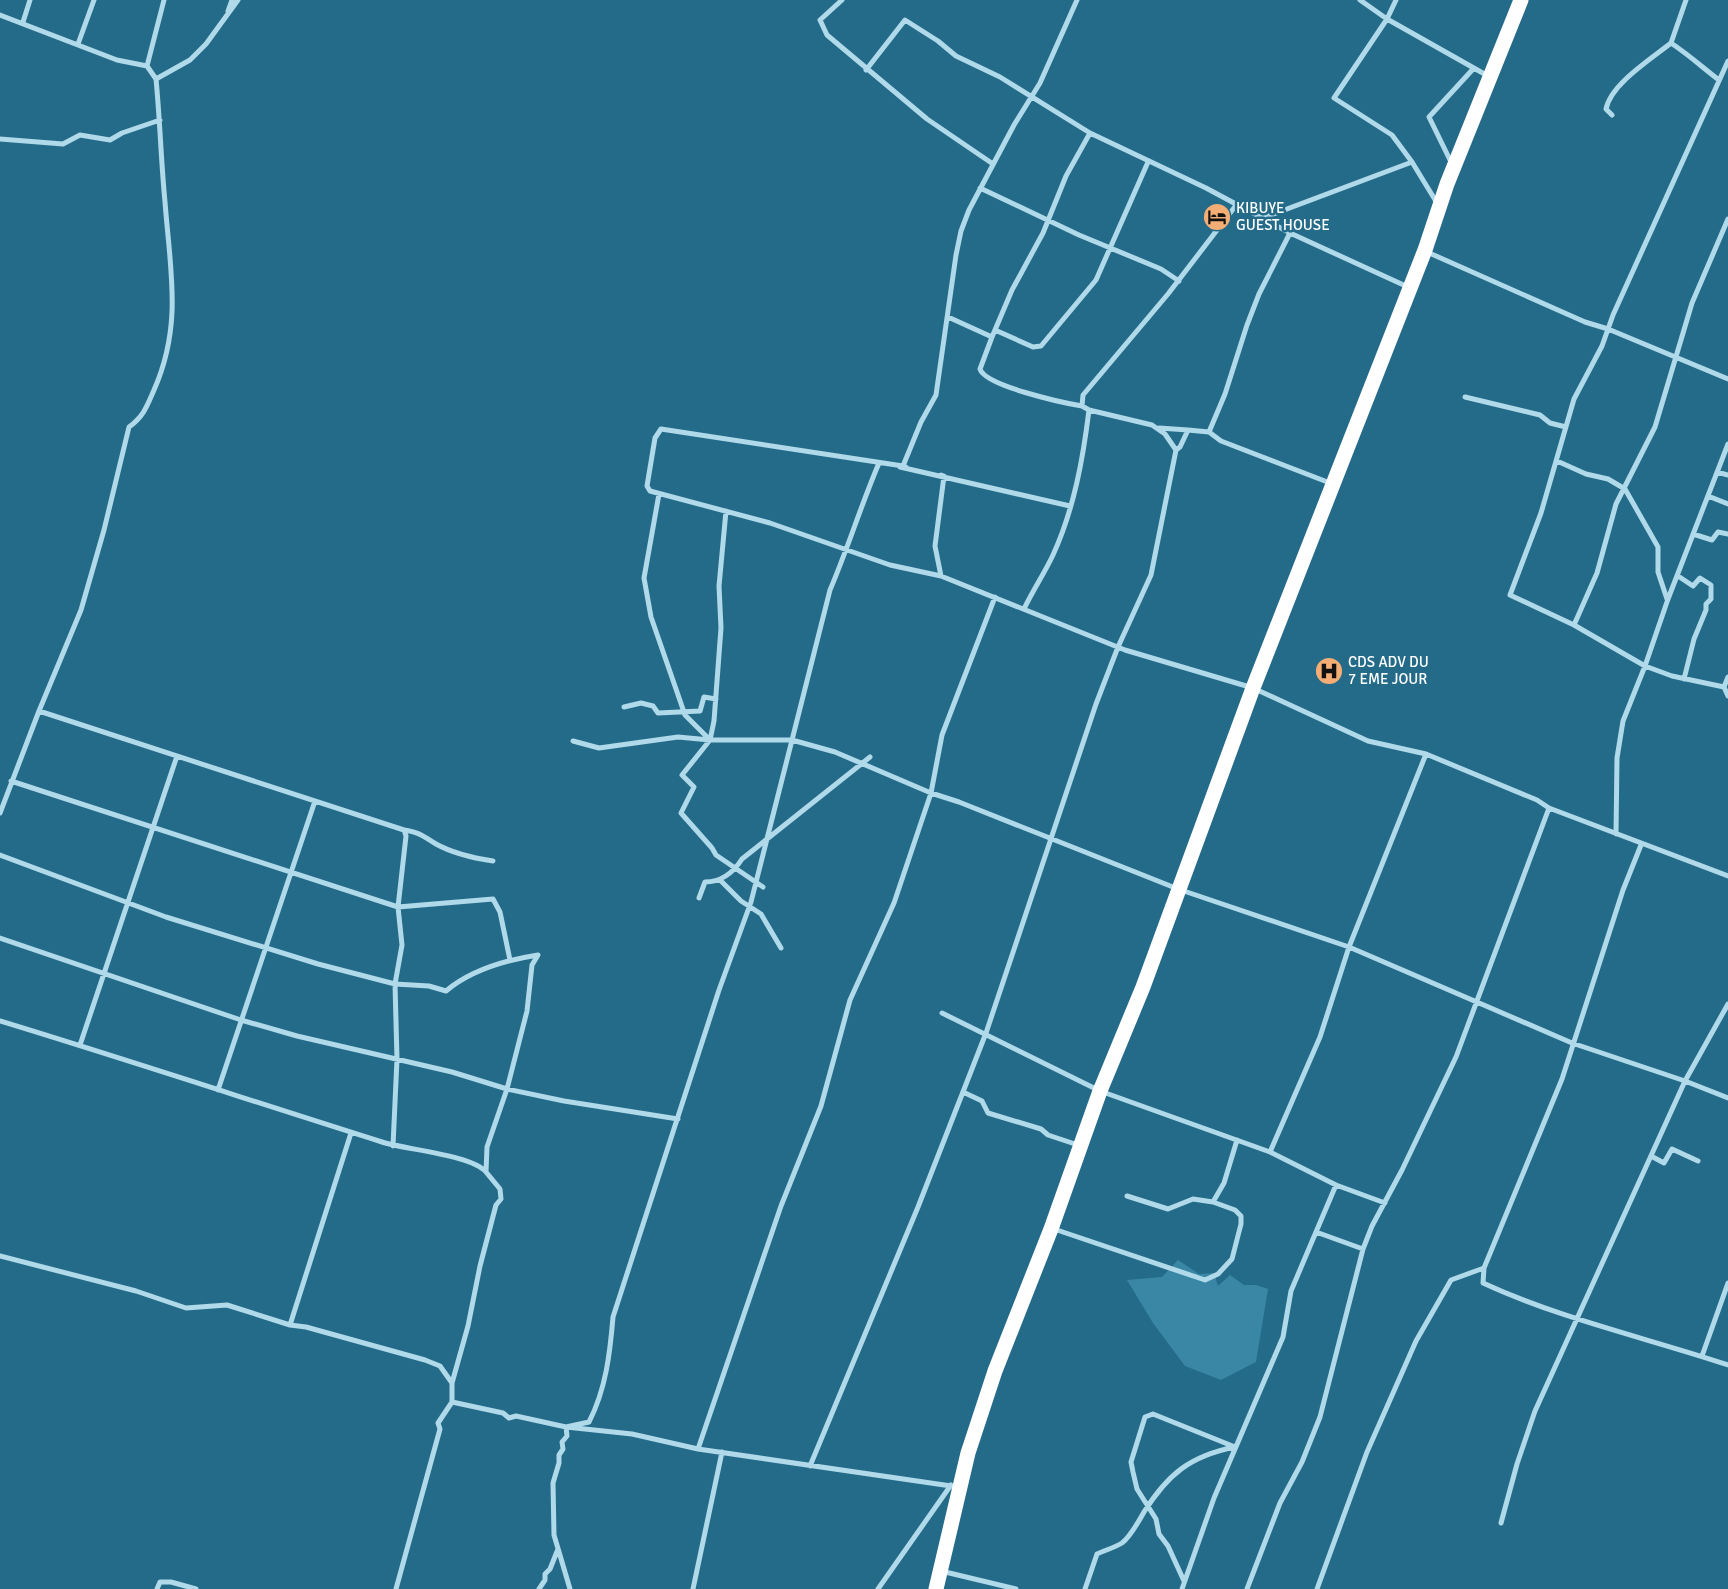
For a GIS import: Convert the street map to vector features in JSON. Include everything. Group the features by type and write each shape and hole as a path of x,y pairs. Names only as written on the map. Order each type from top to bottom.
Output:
{"highway":[{"path":"936,1589 955,1486 995,1371 1051,1229 1100,1090 1143,987 1254,688 1425,250 1454,167 1521,0"}],"street":[{"path":"22,22 30,0"},
{"path":"78,44 94,0"},
{"path":"147,66 164,0"},
{"path":"227,15 232,0"},
{"path":"156,80 190,60 206,44 238,0"},
{"path":"842,0 820,20 827,35 926,119 993,164"},
{"path":"903,466 921,422 936,395 961,231 980,188 1030,96 1052,60 1076,0"},
{"path":"1360,0 1388,19 1490,77"},
{"path":"1396,0 1388,19 1334,98 1392,135 1412,162 1439,208"},
{"path":"1612,115 1606,109 1608,102 1619,87 1671,43 1686,0"},
{"path":"0,15 117,60 147,66 156,80 165,202 173,273 173,313 161,375 141,418 129,427 104,530 81,610 11,781 0,813"},
{"path":"866,70 905,20 938,41 956,56 1000,77 1090,133 1237,204 1290,233 1410,288"},
{"path":"1671,43 1694,58 1699,65 1719,80"},
{"path":"1724,687 1684,679 1646,666 1574,624 1510,595 1542,513 1574,399 1602,346 1684,154 1728,62"},
{"path":"1454,167 1429,117 1474,68"},
{"path":"0,139 63,144 80,135 110,140 122,133 160,120"},
{"path":"1090,133 1066,176 1035,249 1012,290 981,367 983,374 1012,388 1159,428 1209,432 1228,444 1334,484"},
{"path":"995,330 1033,347 1041,346 1096,280 1112,248 1148,162"},
{"path":"1263,218 1412,162"},
{"path":"980,188 1161,269 1179,281"},
{"path":"1082,406 1082,398 1086,389 1179,281 1237,204"},
{"path":"1574,624 1597,573 1616,504 1656,427 1700,279 1728,220"},
{"path":"1209,432 1225,394 1256,302 1290,233"},
{"path":"1425,250 1585,322 1608,329 1728,378"},
{"path":"948,317 992,338"},
{"path":"1466,397 1540,415 1550,423 1566,427"},
{"path":"1024,609 1053,555 1070,506 1082,462 1090,410"},
{"path":"1159,428 1176,450"},
{"path":"1070,506 903,466 660,429 655,438 647,486 650,491 659,494 770,523 890,566 941,576 1118,647 1254,688 1368,741 1426,754 1536,800 1549,808 1641,845 1728,876"},
{"path":"810,1466 918,1207 986,1033 1096,704 1118,647 1151,575 1176,450 1180,447 1188,430"},
{"path":"1616,834 1617,758 1622,721 1646,666 1668,600 1728,444"},
{"path":"1557,460 1586,474 1608,479 1624,489 1658,546 1658,572 1668,600"},
{"path":"879,463 944,476"},
{"path":"566,1427 588,1422 596,1408 609,1357 613,1317 719,990 757,882 830,590 847,550 864,496 879,463"},
{"path":"1717,472 1728,475"},
{"path":"941,576 935,546 944,476"},
{"path":"659,494 644,578 651,617 684,712 710,740"},
{"path":"1708,496 1728,504"},
{"path":"726,511 719,586 721,628 716,699 710,740 682,775 694,787 681,813 716,855 763,887"},
{"path":"1693,534 1712,540 1718,532 1728,534"},
{"path":"1678,576 1694,586 1700,578 1711,585 1711,599 1706,604 1684,679"},
{"path":"698,1449 781,1206 821,1106 850,1000 894,903 931,793 942,735 995,597"},
{"path":"1728,677 1724,687 1728,696"},
{"path":"624,707 641,702 653,706 658,713 684,712 700,710 704,697 716,699"},
{"path":"39,711 315,802 404,830 421,833 436,844 469,857 493,860"},
{"path":"572,742 599,748 678,737 710,740 792,740 835,752 931,793 959,802 1178,889 1349,947 1572,1042 1728,1098"},
{"path":"1270,1152 1320,1037 1349,947 1426,754"},
{"path":"80,1045 177,756"},
{"path":"700,898 705,882 720,880 736,869 742,859 870,757"},
{"path":"11,781 398,907 493,899 500,912 510,960"},
{"path":"218,1090 315,802"},
{"path":"1247,1589 1280,1503 1302,1462 1320,1417 1363,1249 1456,1057 1549,808"},
{"path":"392,1146 397,1059 396,984 402,945 398,907 406,836 404,830"},
{"path":"1641,845 1623,890 1572,1042 1562,1079 1484,1268 1482,1283 1538,1306 1728,1365"},
{"path":"0,855 128,903 267,948 396,984 429,986 446,991 459,980 510,960 538,955 532,965 527,1011 507,1089 487,1147 486,1172"},
{"path":"720,880 749,906 761,914 781,948"},
{"path":"0,938 241,1020 297,1036 397,1059 507,1089 564,1101 678,1119"},
{"path":"1501,1523 1517,1464 1535,1411 1685,1081 1728,1004"},
{"path":"942,1013 1100,1090 1270,1152 1336,1185 1385,1203"},
{"path":"0,1020 392,1146 468,1160 480,1165 500,1189 501,1199 496,1205 480,1266 468,1326 452,1383 452,1402 438,1423 440,1429 396,1589"},
{"path":"963,1092 982,1101 988,1113 1041,1130 1048,1135 1081,1146"},
{"path":"290,1325 351,1133"},
{"path":"1213,1202 1224,1183 1237,1140"},
{"path":"1651,1156 1664,1163 1672,1149 1698,1161"},
{"path":"1182,1589 1235,1447 1249,1421 1283,1337 1291,1291 1336,1185"},
{"path":"1051,1229 1205,1280 1211,1279 1226,1268 1232,1259 1241,1224 1240,1216 1235,1210 1213,1202 1193,1199 1168,1209 1127,1196"},
{"path":"1316,1232 1363,1249"},
{"path":"0,1256 136,1292 186,1308 228,1305 290,1325 306,1327 425,1360 440,1366 452,1383"},
{"path":"1317,1589 1367,1452 1416,1341 1451,1280 1484,1268"},
{"path":"1702,1356 1728,1283"},
{"path":"452,1402 503,1413 509,1418 516,1416 566,1427 632,1434 698,1449 897,1480 955,1486"},
{"path":"1184,1582 1168,1546 1159,1534 1156,1519 1137,1489 1131,1462 1145,1417 1153,1414 1235,1447"},
{"path":"566,1427 567,1436 562,1442 563,1449 559,1454 559,1463 553,1483 554,1535 570,1589"},
{"path":"1085,1589 1097,1554 1123,1542 1175,1471 1206,1454 1235,1447"},
{"path":"693,1589 722,1452"},
{"path":"878,1589 955,1486"},
{"path":"539,1589 558,1549"},
{"path":"940,1571 1016,1589"},
{"path":"157,1589 160,1582 171,1582 196,1589"}],"shaded area":[{"path":"1178,1260 1199,1274 1214,1273 1218,1286 1230,1275 1244,1285 1256,1285 1268,1289 1256,1362 1221,1380 1185,1366 1153,1323 1127,1280 1162,1277"}],"place":[{"name":"KIBUYE GUEST HOUSE","path":"1217,217"},
{"name":"CDS ADV DU 7 EME JOUR","path":"1329,671"}]}
